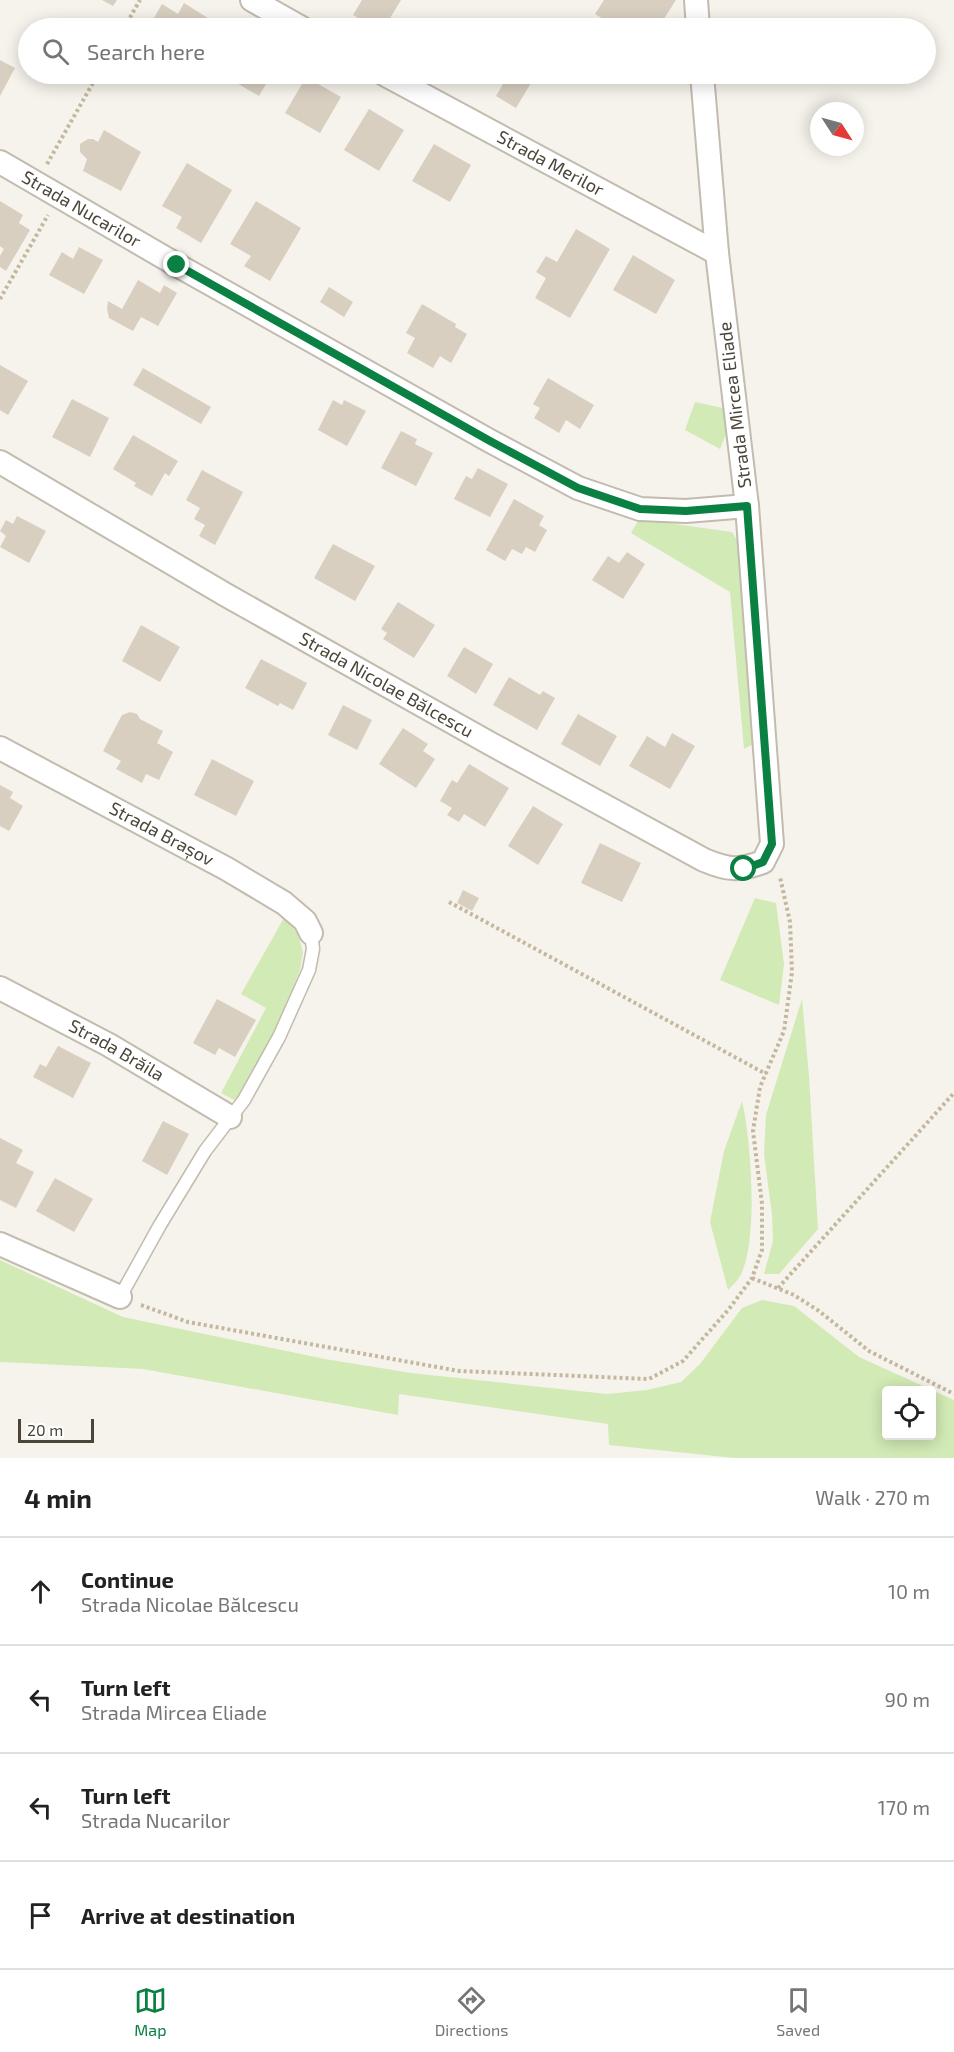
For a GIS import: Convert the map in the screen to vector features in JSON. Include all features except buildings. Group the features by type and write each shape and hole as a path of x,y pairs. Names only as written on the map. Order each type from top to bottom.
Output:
{"street":[{"path":"252,0 284,18"},
{"path":"696,0 697,18"},
{"name":"Strada Merilor","path":"403,84 717,253"},
{"name":"Strada Mircea Eliade","path":"703,84 717,253 747,506 772,844"},
{"name":"Strada Nucarilor","path":"0,162 187,271 578,488 640,509 686,511 747,506"},
{"name":"Strada Nicolae Bălcescu","path":"0,462 226,595 704,860 723,868 744,869 763,862 772,844"},
{"name":"Strada Brașov","path":"0,748 265,891 295,911 305,921 311,933"},
{"name":"Strada Brăila","path":"0,988 109,1045 230,1118"},
{"path":"0,1244 120,1297"}],"lane":[{"path":"120,1297 205,1151 255,1082 288,1018 309,970 312,949 311,933"}],"path":[{"path":"130,18 140,0"},
{"path":"36,183 92,84"},
{"path":"0,299 59,196"},
{"path":"120,1297 188,1322 459,1371 649,1379 683,1361 729,1309 752,1278 762,1250 762,1204 753,1131 760,1087 783,1031 792,972 790,922 772,844"},
{"path":"448,902 766,1074"},
{"path":"778,1288 954,1093"},
{"path":"752,1278 794,1295 819,1311 869,1351 954,1394"}],"green space":[{"path":"695,402 723,408 726,434 720,449 685,430"},
{"path":"639,519 732,532 740,545 759,741 744,749 730,592 631,533"},
{"path":"755,898 776,903 784,964 779,1005 720,980"},
{"path":"285,916 298,935 303,952 300,970 280,1021 240,1096 234,1100 221,1093 266,1008 241,994"},
{"path":"802,999 818,1229 779,1274 764,1274 773,1241 764,1154 766,1115"},
{"path":"742,1101 752,1190 750,1240 740,1276 728,1290 710,1222 724,1151"},
{"path":"0,1260 123,1317 325,1359 411,1373 607,1394 647,1390 681,1382 700,1364 742,1308 762,1300 794,1306 859,1357 923,1386 882,1386 882,1440 936,1440 936,1392 954,1400 954,1458 735,1458 609,1445 608,1424 399,1394 398,1415 143,1369 0,1362"}],"route":[{"path":"177,265 578,488 640,509 686,511 747,506 772,844 763,862 744,869"}]}
